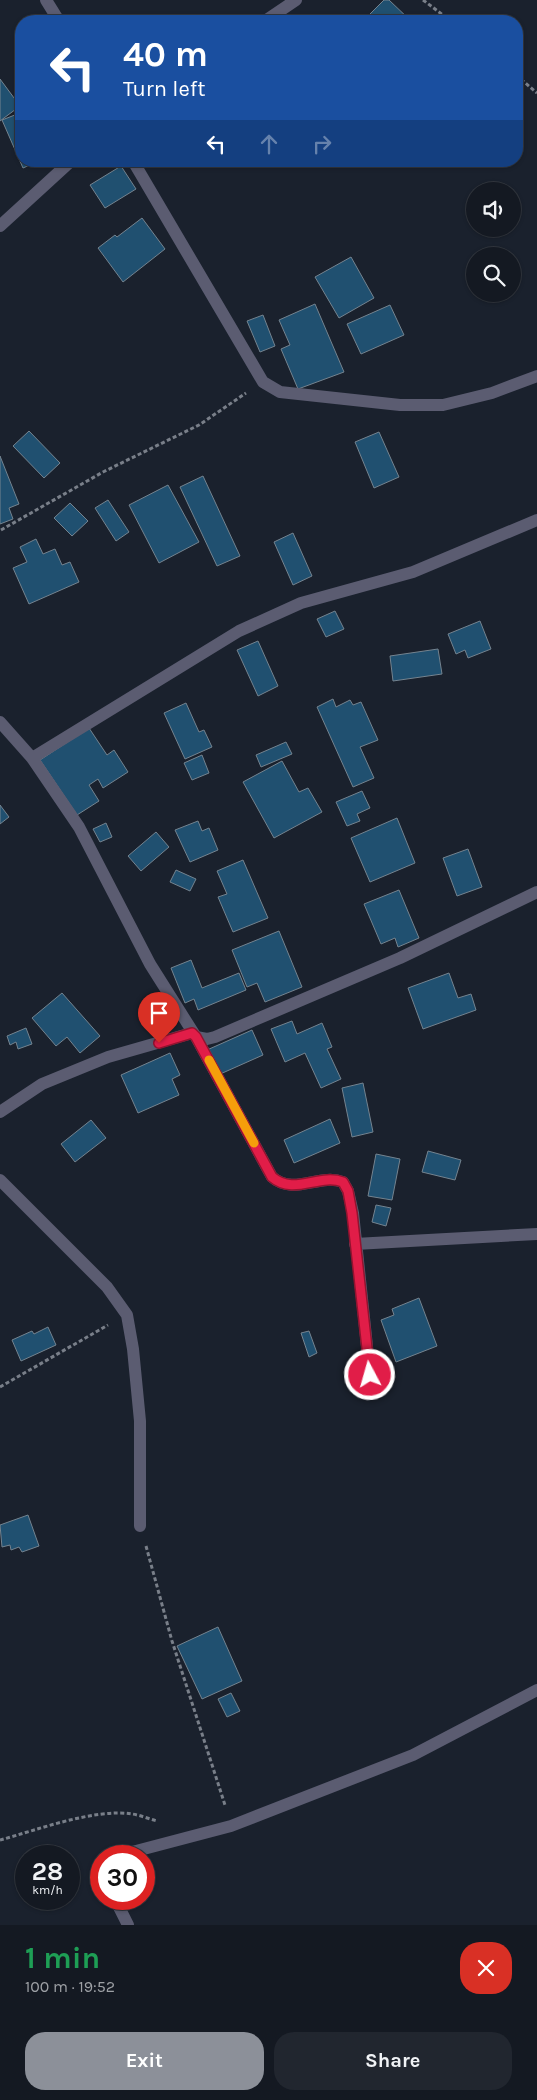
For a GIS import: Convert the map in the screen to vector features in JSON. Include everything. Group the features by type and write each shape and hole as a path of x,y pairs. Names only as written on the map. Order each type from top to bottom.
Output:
{"street":[{"path":"46,0 55,15"},
{"path":"273,15 296,0"},
{"path":"0,226 64,167"},
{"path":"137,167 263,382 280,392 400,405 443,405 492,393 537,376"},
{"path":"32,758 239,631 301,603 413,572 537,520"},
{"path":"0,722 32,758 79,827 150,964 194,1035 272,1177 280,1184 290,1186 334,1178 343,1182 348,1191 352,1213 370,1375"},
{"path":"0,1112 42,1084 108,1057 194,1035 207,1039 224,1033 400,958 537,892"},
{"path":"0,1180 107,1287 127,1314 133,1349 140,1421 140,1526"},
{"path":"355,1244 537,1234"},
{"path":"155,1846 231,1826 413,1755 537,1690"},
{"path":"120,1910 128,1925"}],"path":[{"path":"423,0 443,15"},
{"path":"523,81 537,93"},
{"path":"1,530 103,472 199,425 263,382"},
{"path":"0,1387 127,1314"},
{"path":"140,1526 172,1641 231,1826"},
{"path":"0,1840 93,1815 113,1812 132,1814 200,1834"}],"building":[{"path":"384,0 389,0 405,15 369,15"},
{"path":"0,79 15,99 15,110 0,121"},
{"path":"15,115 15,150 2,120"},
{"path":"122,167 136,189 105,208 90,185"},
{"path":"142,218 165,249 123,282 98,248 115,235 117,237"},
{"path":"351,257 374,298 339,318 315,277"},
{"path":"315,304 344,372 298,389 281,349 290,345 279,320"},
{"path":"390,305 404,335 361,354 347,324"},
{"path":"263,315 275,346 260,352 247,321"},
{"path":"29,431 60,463 44,478 13,446"},
{"path":"379,432 399,477 374,488 355,442"},
{"path":"0,456 19,504 9,508 13,519 0,524"},
{"path":"203,476 240,556 217,566 180,487"},
{"path":"168,485 199,542 159,563 129,505"},
{"path":"108,500 129,532 116,541 95,508"},
{"path":"70,503 88,521 72,536 54,518"},
{"path":"293,533 312,576 293,585 274,542"},
{"path":"36,539 43,554 55,549 62,565 70,562 79,582 29,604 13,568 27,562 20,547"},
{"path":"335,611 344,629 326,637 317,619"},
{"path":"480,621 491,649 468,658 465,650 456,654 448,634"},
{"path":"258,641 278,686 258,696 237,650"},
{"path":"438,649 442,674 393,681 390,656"},
{"path":"333,699 336,707 350,700 353,705 361,702 378,740 360,747 374,778 353,787 317,707"},
{"path":"186,703 199,732 204,730 212,747 185,759 164,713"},
{"path":"89,728 107,755 114,750 128,772 103,788 98,779 89,785 99,801 77,815 40,760"},
{"path":"286,742 292,754 261,767 256,755"},
{"path":"202,755 209,773 192,780 184,763"},
{"path":"282,761 299,792 308,788 322,812 274,838 243,782"},
{"path":"362,791 370,808 357,814 360,821 347,826 336,802"},
{"path":"0,805 9,817 0,824"},
{"path":"397,818 415,863 370,882 351,838"},
{"path":"198,821 202,831 209,828 218,850 190,862 175,830"},
{"path":"106,823 112,837 100,842 93,829"},
{"path":"156,832 169,847 141,871 128,856"},
{"path":"468,849 482,887 457,896 443,858"},
{"path":"243,860 268,918 233,932 218,897 227,894 217,871"},
{"path":"176,870 196,879 190,891 170,882"},
{"path":"399,890 419,938 398,947 395,938 381,944 364,904"},
{"path":"279,931 302,987 265,1002 257,983 247,987 232,950"},
{"path":"191,960 202,988 239,973 246,990 198,1010 194,999 185,1003 171,968"},
{"path":"449,973 458,998 471,994 476,1010 423,1029 408,988"},
{"path":"62,993 100,1036 80,1053 67,1037 56,1046 32,1018"},
{"path":"292,1021 297,1034 322,1023 332,1047 327,1049 341,1079 321,1088 305,1053 285,1062 271,1029"},
{"path":"26,1028 32,1044 18,1049 16,1042 10,1045 7,1036"},
{"path":"252,1030 263,1055 218,1075 207,1050"},
{"path":"170,1053 180,1075 172,1079 179,1095 138,1113 121,1075"},
{"path":"363,1083 373,1132 352,1137 342,1088"},
{"path":"330,1119 340,1143 294,1163 284,1140"},
{"path":"91,1120 106,1138 75,1162 61,1144"},
{"path":"428,1151 461,1160 455,1180 422,1172"},
{"path":"376,1154 400,1159 392,1200 368,1196"},
{"path":"376,1205 391,1208 386,1226 372,1222"},
{"path":"419,1298 437,1346 396,1362 381,1320 394,1315 392,1309"},
{"path":"48,1327 56,1345 21,1361 12,1340 32,1331 34,1334"},
{"path":"309,1331 317,1353 309,1357 301,1333"},
{"path":"28,1515 39,1546 22,1552 19,1547 11,1550 10,1545 2,1547 0,1525"},
{"path":"218,1627 242,1681 202,1699 177,1646"},
{"path":"231,1693 240,1711 227,1717 218,1699"}],"slow traffic":[{"path":"209,1060 254,1143"}],"route":[{"path":"159,1043 192,1033 196,1037 272,1177 280,1184 290,1186 334,1178 343,1182 348,1191 352,1213 370,1375"}]}
